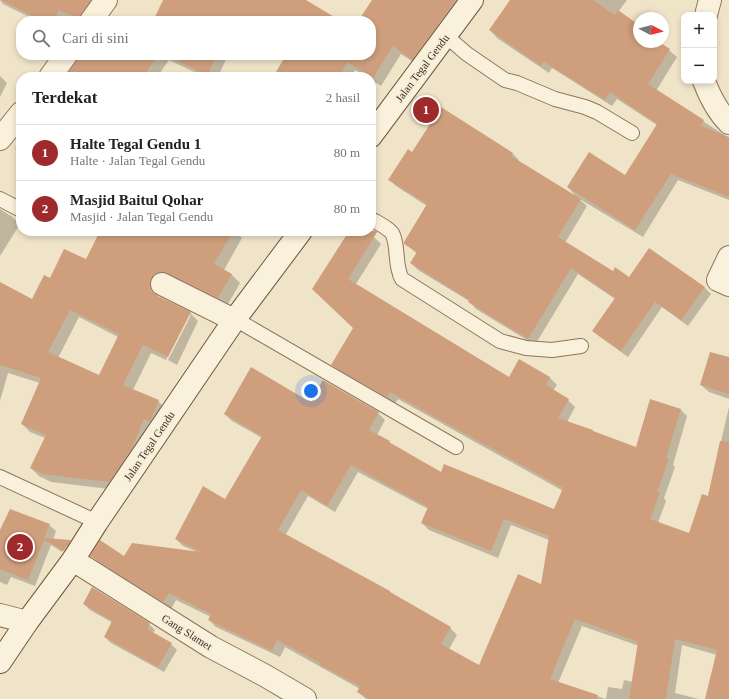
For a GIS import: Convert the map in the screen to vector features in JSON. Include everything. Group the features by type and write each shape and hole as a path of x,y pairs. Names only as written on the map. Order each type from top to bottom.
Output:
{"street":[{"path":"95,16 106,0"},
{"name":"Jalan Tegal Gendu","path":"376,129 472,0"},
{"path":"707,12 710,0"},
{"path":"54,72 62,60"},
{"path":"705,84 709,96 722,116 729,123"},
{"path":"0,139 16,119"},
{"name":"Jalan Tegal Gendu","path":"1,659 73,560 97,522 235,320 297,236"},
{"path":"729,257 718,280 729,286"},
{"path":"162,284 235,320"},
{"name":"Gang Slamet","path":"73,560 211,647 305,699"},
{"path":"0,615 27,622"}],"lane":[{"path":"446,36 467,54 506,80 517,83 555,100 584,107 597,112 632,133"},
{"path":"0,199 16,207"},
{"path":"376,222 392,234 398,267 402,279 500,340 526,348 552,350 581,346"},
{"path":"235,320 456,447"},
{"path":"0,477 97,522"}],"building":[{"path":"1,0 91,0 80,16 72,16 59,10 56,16 32,16"},
{"path":"163,0 306,0 333,16 155,16"},
{"path":"372,0 456,0 412,60 393,46 376,73 363,72 347,62 342,72 276,72 283,60 376,60 376,16 361,16"},
{"path":"510,0 593,0 615,15 618,10 633,21 633,48 670,49 648,84 704,120 701,126 729,137 729,197 671,174 635,230 567,187 589,152 625,175 657,124 610,92 605,100 544,62 541,66 489,30"},
{"path":"77,60 155,60 146,72 68,72"},
{"path":"176,60 214,60 208,72 201,72"},
{"path":"441,107 513,153 511,156 581,199 558,237 613,271 615,267 629,277 649,248 705,287 681,320 655,302 621,351 592,331 615,298 571,268 528,339 468,302 469,300 410,263 417,252 404,244 404,242 427,204 388,180 408,149 412,152"},
{"path":"98,236 230,236 214,264 232,274 218,298 167,273 155,273 151,279 151,291 156,295 191,312 168,357 143,345 123,385 159,400 150,422 144,419 131,450 109,482 42,474 30,468 46,435 21,424 41,378 0,365 0,282 32,299 44,275 50,278 64,249 86,259","holes":["70,310 119,334 99,375 48,352"]},
{"path":"346,236 375,236 348,279 509,377 519,359 550,377 546,385 569,399 558,418 636,447 650,399 681,409 666,458 669,459 657,492 660,493 650,519 689,533 702,494 708,496 720,441 729,442 729,699 705,699 717,650 675,639 666,699 629,699 638,642 575,619 550,679 598,695 597,699 369,699 357,692 360,686 277,640 272,651 208,620 211,614 169,593 163,602 90,556 100,540 124,556 132,543 201,552 175,539 203,486 225,499 262,436 224,414 251,367 305,399 314,382 320,385 323,380 379,412 369,430 441,472 444,464 554,509 563,488 390,392 387,397 331,365 353,328 312,289","holes":["351,465 428,507 421,523 491,551 504,519 549,536 541,584 518,574 479,665 441,644 451,627 390,591 278,530 301,490 327,506"]},
{"path":"710,352 729,357 729,394 700,385"},
{"path":"10,509 50,524 44,538 71,540 64,551 44,540 28,580 0,569 0,530"},
{"path":"92,587 150,623 147,629 172,643 158,667 104,637 112,621 83,604"}],"place":[{"name":"Halte Tegal Gendu 1","path":"426,110"},
{"name":"Masjid Baitul Qohar","path":"20,547"}]}
